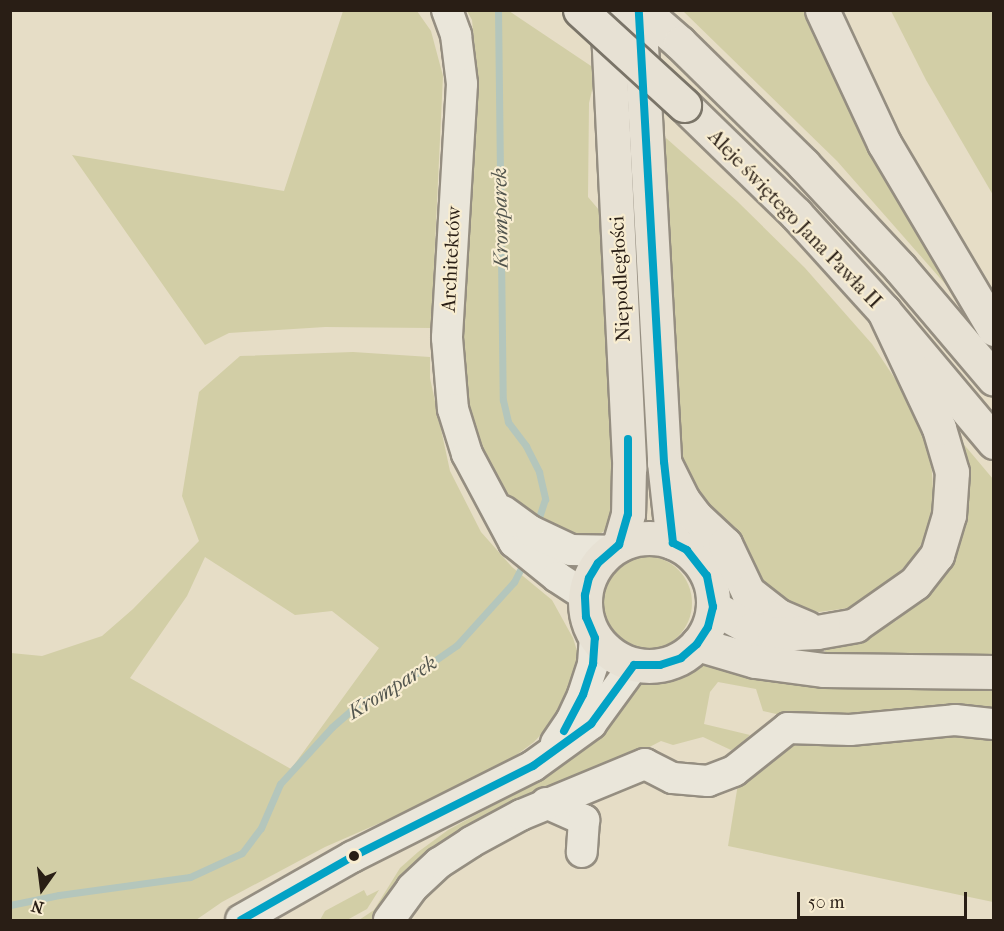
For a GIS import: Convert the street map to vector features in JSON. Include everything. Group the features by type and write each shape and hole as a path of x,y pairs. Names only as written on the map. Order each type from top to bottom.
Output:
{"main road":[{"name":"Aleje świętego Jana Pawła II","path":"580,10 684,105 796,214 884,311 993,442"},
{"name":"Niepodległości","path":"607,10 629,468 628,514 614,548"},
{"name":"Aleje świętego Jana Pawła II","path":"641,10 680,43 803,164 884,250 993,379"},
{"name":"Niepodległości","path":"641,10 664,462 673,543"},
{"path":"822,10 884,143 993,329"},
{"path":"713,607 752,628 774,634 817,632 855,625 915,583 937,555 949,516 952,472 939,428 884,311"},
{"path":"664,462 683,500 695,516 725,544 748,592 780,616 817,632"},
{"path":"645,538 673,543 687,550 699,562 710,583 713,607 708,627 697,644 681,658 660,665 634,664 611,654 595,638 586,617 585,595 593,571 614,548 645,538"},
{"path":"697,644 755,661 824,670 993,672"}],"street":[{"name":"Architektów","path":"447,10 456,35 462,84 447,338 453,409 467,454 514,542 557,577 585,595"},
{"name":"Architektów","path":"491,502 531,531 571,550 614,548"},
{"path":"548,755 571,721 583,695 593,664 595,638"},
{"path":"259,916 352,857 511,779 548,755 591,724 634,664"},
{"path":"389,921 412,888 439,863 511,820 546,803 645,764 674,778 708,781 735,771 788,728 850,730 955,720 993,724"},
{"path":"546,803 584,820 582,852"}],"shaded area":[{"path":"343,11 417,11 431,31 443,76 431,328 325,327 229,333 205,345 72,155 284,191"},
{"path":"467,11 509,11 597,70 589,103 588,197 599,210 616,512 609,528 595,537 564,532 538,521 499,486 480,452 464,395 459,338 475,95 475,51 472,20"},
{"path":"683,11 807,11 976,319 837,161"},
{"path":"891,11 993,11 993,195 926,80"},
{"path":"666,138 738,202 805,268 872,344 911,403 930,445 934,503 925,538 911,560 884,587 848,608 819,612 787,607 764,590 699,503 680,461 665,197"},
{"path":"353,352 430,357 430,378 450,471 481,532 512,567 552,600 573,638 579,657 580,671 556,718 534,742 507,762 453,791 325,847 222,902 196,920 11,920 11,653 42,656 102,636 133,609 199,541 182,496 199,392 240,356","holes":["205,557 295,615 332,611 379,648 291,769 130,678 187,596"]},
{"path":"961,441 993,479 993,657 826,655 824,645 865,638 896,621 928,594 955,556 968,505"},
{"path":"645,556 663,560 678,570 688,585 692,603 688,621 678,636 663,646 645,650 627,646 612,636 602,621 598,603 602,585 612,570 627,560"},
{"path":"696,662 993,684 993,711 803,720 763,711 756,689 718,682 710,692 704,724 750,735 738,746 731,750 703,737 673,745 661,741 411,871 373,920 359,920 374,910 400,868 418,852 448,830 529,786 560,765 586,743 640,681 667,677"},
{"path":"788,728 993,737 993,902 728,846 741,765"},
{"path":"364,890 367,896 379,890 367,909 347,920 320,920 325,911"}],"waterway":[{"name":"Kromparek","path":"498,10 503,400 508,422 526,446 539,472 545,499 538,521"},
{"name":"Kromparek","path":"10,905 59,895 190,877 242,853 261,828 280,784 332,727 360,703 404,682 457,645 514,582 522,566"}],"transit line":[{"path":"241,920 352,857 533,766 591,724 634,665 660,665 681,658 697,644 708,627 713,607 707,576 687,550 673,543 664,462 639,10"},
{"path":"564,731 583,695 593,664 595,638 586,617 585,595 589,578 598,563 619,545 628,514 628,439"}]}
